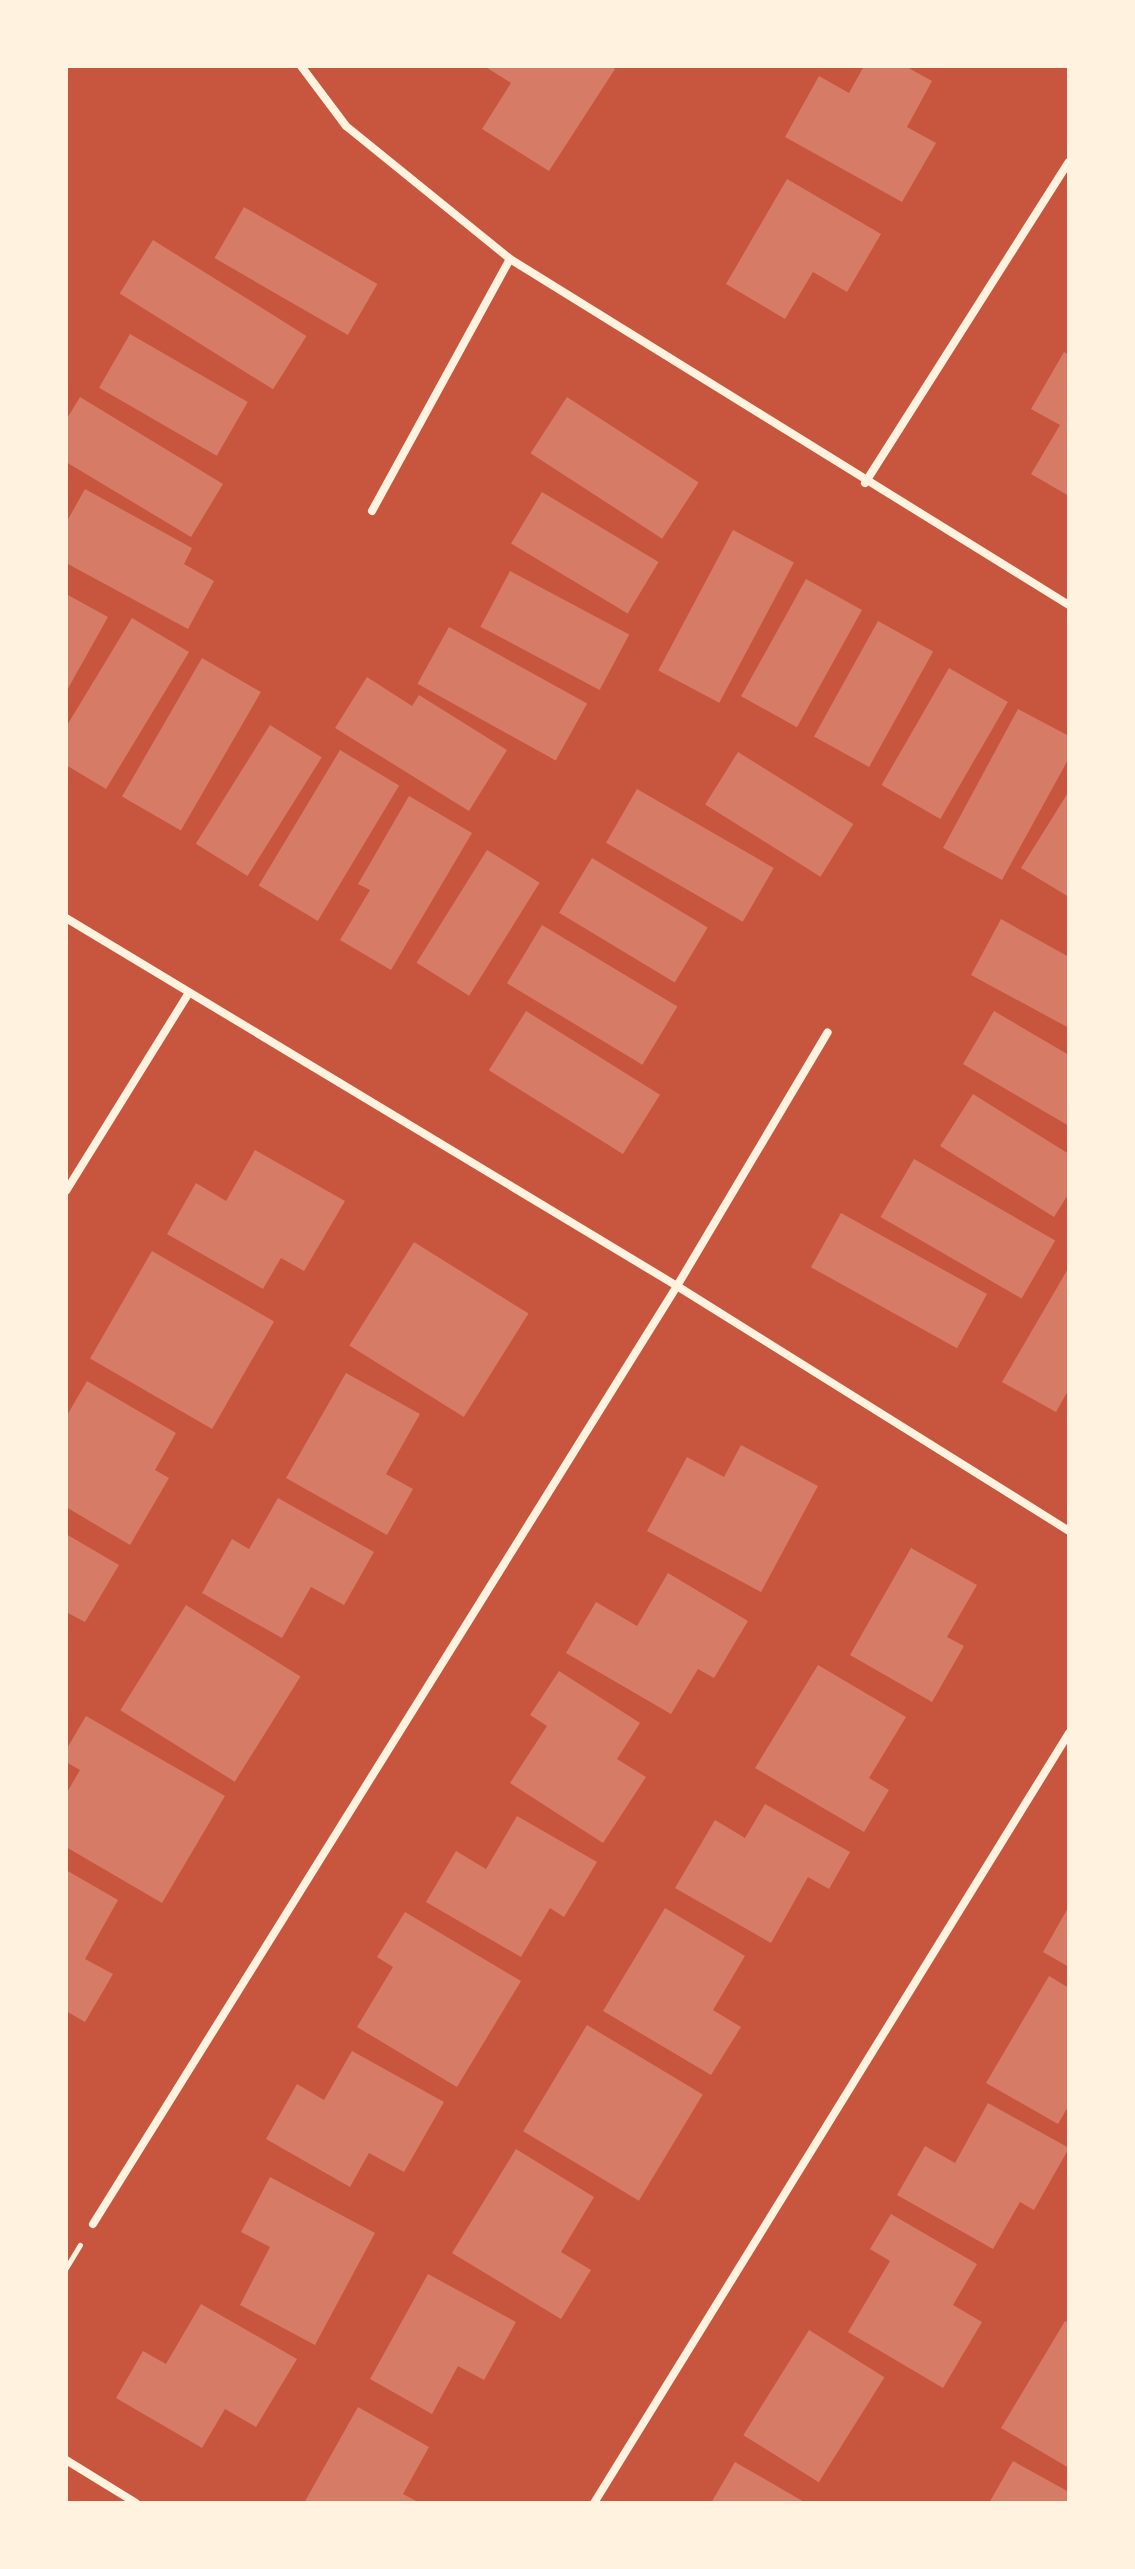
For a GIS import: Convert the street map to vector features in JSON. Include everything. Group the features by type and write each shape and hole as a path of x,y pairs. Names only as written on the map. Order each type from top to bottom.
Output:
{"street":[{"path":"301,66 346,126 510,259 865,483 1069,605"},
{"path":"865,483 1069,162"},
{"path":"372,511 510,259"},
{"path":"66,918 677,1286 1069,1531"},
{"path":"66,1191 188,994"},
{"path":"93,2224 677,1286 828,1032"},
{"path":"594,2503 1069,1733"},
{"path":"66,2460 136,2503"}],"building":[{"path":"484,66 610,66 615,69 549,171 482,129 511,83"},
{"path":"864,66 905,66 932,81 907,127 936,143 902,202 785,137 819,76 849,93"},
{"path":"787,179 881,234 847,292 813,272 785,319 726,284"},
{"path":"244,207 377,284 348,335 214,258"},
{"path":"153,240 306,336 273,389 120,293"},
{"path":"130,334 248,402 217,456 99,388"},
{"path":"1064,352 1069,355 1069,496 1031,474 1060,425 1031,409"},
{"path":"80,397 223,484 191,537 66,462 66,420"},
{"path":"567,397 699,483 662,539 531,453"},
{"path":"85,489 192,548 184,564 214,581 188,629 66,563 66,523"},
{"path":"542,492 659,562 628,613 511,543"},
{"path":"733,530 794,562 719,703 658,670"},
{"path":"510,571 629,634 600,690 480,627"},
{"path":"806,579 862,610 797,727 741,696"},
{"path":"66,594 108,617 66,692"},
{"path":"132,618 189,652 106,789 66,765 66,727"},
{"path":"878,621 933,652 869,767 814,736"},
{"path":"449,627 587,704 556,760 417,684"},
{"path":"202,658 261,692 181,831 122,797"},
{"path":"949,668 1008,702 940,819 882,785"},
{"path":"367,677 412,706 419,695 507,750 469,811 335,728"},
{"path":"1018,709 1069,736 1069,758 1002,880 943,848"},
{"path":"270,725 322,757 248,876 196,844"},
{"path":"340,750 399,786 318,921 259,885"},
{"path":"738,752 853,824 820,877 705,805"},
{"path":"637,789 774,868 743,922 606,843"},
{"path":"1069,791 1069,897 1021,868"},
{"path":"409,796 472,833 391,970 340,940 370,890 358,884"},
{"path":"487,850 540,883 469,996 417,963"},
{"path":"592,858 708,928 675,982 559,913"},
{"path":"1001,919 1069,957 1069,1028 971,975"},
{"path":"542,925 677,1006 642,1065 507,983"},
{"path":"526,1011 660,1095 623,1154 489,1070"},
{"path":"994,1011 1069,1055 1069,1126 963,1064"},
{"path":"973,1094 1069,1154 1069,1193 1054,1217 940,1146"},
{"path":"255,1150 345,1201 304,1271 281,1258 263,1289 167,1234 196,1183 226,1201"},
{"path":"914,1159 1055,1240 1022,1299 880,1217"},
{"path":"841,1213 987,1294 957,1348 811,1267"},
{"path":"414,1242 528,1314 464,1417 349,1345"},
{"path":"152,1251 274,1322 212,1429 90,1358"},
{"path":"1069,1267 1069,1389 1056,1412 1002,1382"},
{"path":"346,1373 420,1414 386,1474 413,1489 387,1535 286,1478"},
{"path":"87,1381 176,1433 155,1470 169,1478 130,1545 66,1507 66,1417"},
{"path":"741,1445 818,1486 761,1592 647,1531 687,1457 724,1477"},
{"path":"278,1498 374,1552 344,1605 311,1587 282,1638 202,1593 232,1539 249,1549"},
{"path":"66,1534 119,1565 85,1622 66,1612"},
{"path":"911,1548 977,1585 947,1637 964,1646 932,1702 850,1655"},
{"path":"668,1573 748,1621 714,1678 698,1669 671,1714 566,1653 596,1602 637,1626"},
{"path":"186,1605 300,1677 235,1782 120,1710"},
{"path":"818,1665 906,1717 869,1778 889,1790 864,1832 755,1768"},
{"path":"559,1671 640,1723 617,1759 646,1777 603,1843 510,1783 547,1726 530,1715"},
{"path":"86,1716 225,1796 162,1903 66,1847 66,1794 80,1770 66,1762 66,1750"},
{"path":"765,1804 850,1852 829,1889 808,1877 771,1943 675,1888 715,1820 745,1838"},
{"path":"517,1816 597,1862 564,1917 550,1908 521,1957 426,1902 456,1851 486,1869"},
{"path":"66,1870 118,1900 85,1959 113,1974 85,2022 66,2011"},
{"path":"1069,1906 1069,1967 1043,1952"},
{"path":"665,1908 745,1956 713,2010 741,2027 711,2075 603,2011"},
{"path":"405,1912 521,1981 457,2087 357,2027 393,1967 377,1957"},
{"path":"1049,1976 1069,1988 1069,2105 1058,2124 986,2083"},
{"path":"587,2025 703,2095 639,2201 523,2131"},
{"path":"352,2051 444,2102 404,2172 369,2153 350,2187 266,2139 297,2084 324,2100"},
{"path":"988,2103 1069,2148 1034,2210 1020,2202 993,2249 897,2195 925,2146 955,2163"},
{"path":"516,2149 594,2197 561,2252 591,2270 561,2319 452,2253"},
{"path":"270,2177 375,2233 315,2345 240,2305 270,2247 241,2232"},
{"path":"891,2214 977,2264 953,2305 982,2322 943,2388 848,2332 890,2261 870,2249"},
{"path":"428,2274 516,2322 484,2380 458,2366 432,2414 370,2379"},
{"path":"201,2304 297,2359 256,2427 225,2409 202,2448 116,2398 143,2351 166,2364"},
{"path":"1065,2321 1069,2323 1069,2468 1001,2428"},
{"path":"809,2330 884,2377 819,2482 743,2435"},
{"path":"358,2407 429,2447 403,2494 420,2503 304,2503"},
{"path":"1013,2461 1069,2492 1069,2503 989,2503"},
{"path":"735,2462 806,2503 711,2503"}]}
